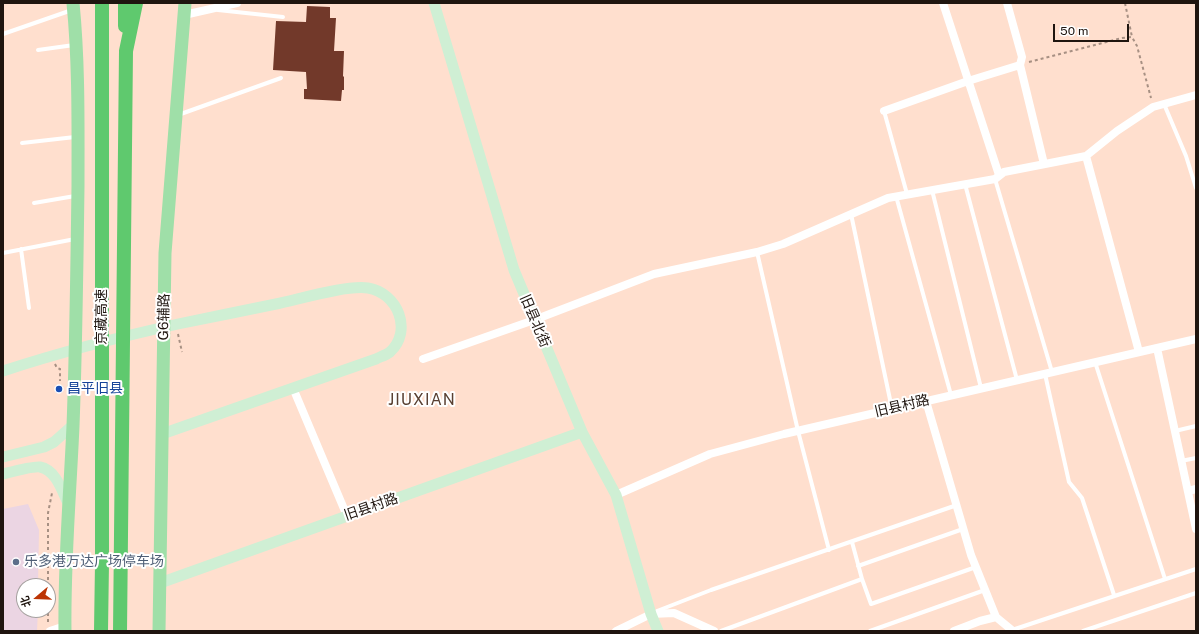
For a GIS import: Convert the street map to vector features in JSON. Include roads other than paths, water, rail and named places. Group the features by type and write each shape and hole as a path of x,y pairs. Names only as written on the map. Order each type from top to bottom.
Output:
{"highway":[{"name":"京藏高速","path":"100,631 102,563 102,3"},
{"path":"120,631 126,51 125,3"},
{"path":"126,51 136,3"}],"main road":[{"path":"65,628 68,503 73,425 78,196 76,45 71,5"},
{"name":"G6辅路","path":"159,631 165,253 175,116 185,9"}],"street":[{"path":"185,9 212,9 237,3"},
{"name":"旧县北街","path":"434,3 514,270 582,432 616,495 651,614 658,631"},
{"path":"943,3 997,177"},
{"path":"1008,3 1022,58 1020,65 1044,164"},
{"path":"884,111 968,81 1020,65"},
{"path":"423,359 534,320 654,274 757,252 783,244 888,198 965,184 997,177 1004,172 1086,156 1117,131 1153,107 1196,95"},
{"path":"1086,156 1139,352"},
{"path":"3,371 178,326 353,288 368,288 381,292 393,302 400,315 402,331 397,343 389,353 376,359 162,434"},
{"name":"旧县村路","path":"616,495 710,454 798,430 1196,339"},
{"path":"1157,348 1181,462 1192,490 1196,529"},
{"path":"293,388 347,516"},
{"path":"926,401 976,567 996,617 1012,630"},
{"path":"3,457 44,447 54,442 73,425"},
{"name":"旧县村路","path":"160,583 582,432"},
{"path":"3,474 39,467 52,474 68,503"},
{"path":"616,631 651,614 674,614 714,631"},
{"path":"954,631 980,621 996,617"},
{"path":"49,627 65,628"}],"lane":[{"path":"3,34 71,5"},
{"path":"212,9 284,17"},
{"path":"38,50 76,45"},
{"path":"175,116 281,78"},
{"path":"1164,104 1186,156 1196,188"},
{"path":"884,111 907,194"},
{"path":"22,143 78,137"},
{"path":"997,177 1048,373 1068,482 1082,498 1114,595"},
{"path":"965,184 1017,380"},
{"path":"932,190 981,388"},
{"path":"34,203 78,196"},
{"path":"896,196 951,395"},
{"path":"852,214 892,409"},
{"path":"3,253 77,239"},
{"path":"21,249 29,308"},
{"path":"757,252 798,430 829,550"},
{"path":"1095,362 1165,579"},
{"path":"1175,431 1196,426"},
{"path":"1181,462 1196,458"},
{"path":"651,614 711,590 957,505"},
{"path":"858,566 964,529"},
{"path":"852,542 858,566 871,604 976,567"},
{"path":"1012,630 1196,568"},
{"path":"721,631 862,579"},
{"path":"870,631 985,590"},
{"path":"1083,631 1196,593"}],"place":[{"name":"昌平旧县","path":"59,389"},
{"name":"乐多港万达广场停车场","path":"16,562"}],"district":[{"name":"JIUXIAN","path":"422,400"}]}
